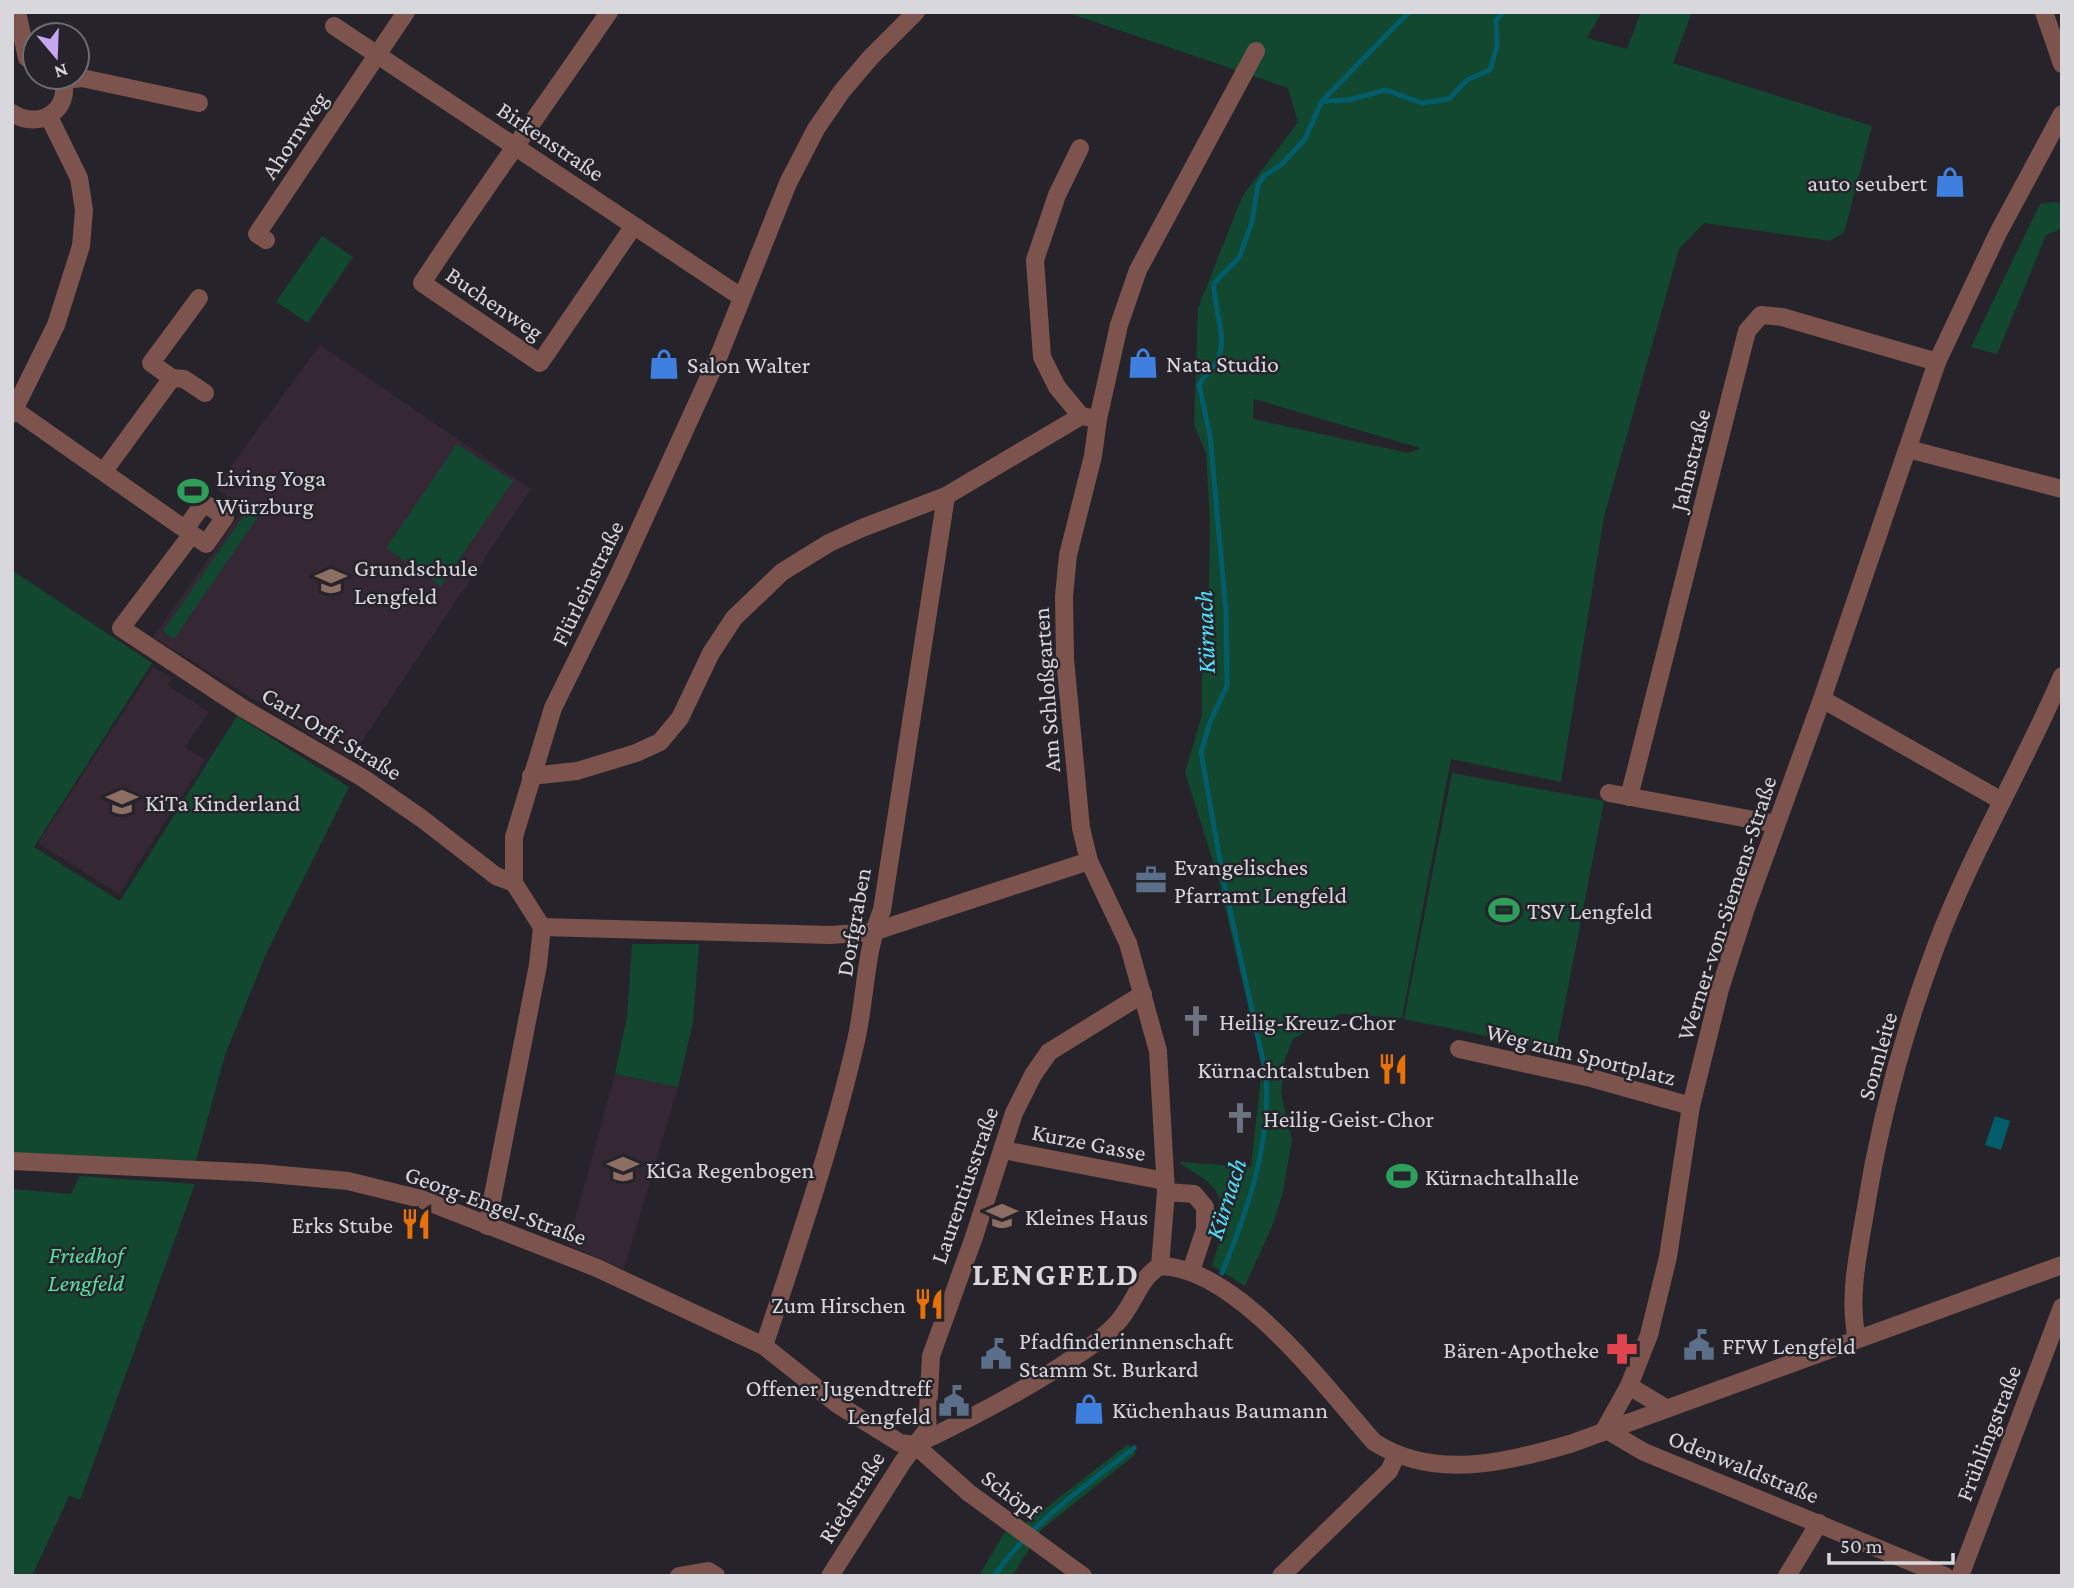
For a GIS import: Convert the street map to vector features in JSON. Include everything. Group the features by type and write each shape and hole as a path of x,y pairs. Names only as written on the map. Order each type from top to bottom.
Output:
{"street":[{"path":"17,12 21,36"},
{"path":"378,55 406,12"},
{"path":"515,147 609,12"},
{"name":"Flürleinstraße","path":"514,883 515,830 553,708 648,512 720,353 788,183 817,130 870,57 916,12"},
{"path":"2045,12 2062,64"},
{"name":"Birkenstraße","path":"334,26 741,297"},
{"name":"Am Schloßgarten","path":"1160,1266 1166,1187 1158,1051 1128,943 1090,861 1081,828 1065,659 1064,596 1068,555 1093,456 1089,417 1138,270 1256,51"},
{"name":"Ahornweg","path":"266,240 257,234 378,55"},
{"path":"91,80 199,103"},
{"path":"12,113 33,121 49,117 58,110 64,91"},
{"name":"Werner-von-Siemens-Straße","path":"1605,1429 1629,1386 1649,1335 1668,1257 1691,1107 1720,989 1776,824 1822,699 1937,362 1998,233 2062,114"},
{"path":"49,117 79,178 84,210 81,246 56,325 13,411 104,471 172,378"},
{"name":"Buchenweg","path":"515,147 422,283 540,363 633,227"},
{"path":"531,776 577,771 636,753 660,742 680,718 711,653 734,618 782,572 891,514 946,496 1089,417 1057,387 1042,357 1035,260 1057,195 1080,148"},
{"path":"199,298 151,363 172,378 184,379 205,393"},
{"name":"Jahnstraße","path":"1629,797 1748,331 1761,316 1782,317 1937,362"},
{"path":"1908,449 2062,489"},
{"name":"Carl-Orff-Straße","path":"104,471 189,531 121,628 244,709 363,778 496,876 514,883"},
{"name":"Dorfgraben","path":"764,1346 830,1144 856,1043 873,932 882,910 946,496"},
{"name":"Sonnleite","path":"1857,1339 1853,1321 1855,1274 1872,1169 1896,1071 1936,946 2062,676"},
{"path":"1822,699 2002,801"},
{"path":"1609,793 1776,824"},
{"path":"542,927 830,935 873,932 1090,861"},
{"path":"487,1226 531,1007 542,927 514,883"},
{"name":"Laurentiusstraße","path":"915,1445 927,1430 931,1356 1014,1113 1032,1075 1049,1052 1143,994"},
{"name":"Weg zum Sportplatz","path":"1459,1049 1591,1077 1691,1107"},
{"name":"Kurze Gasse","path":"1003,1150 1194,1195 1205,1207 1205,1228 1191,1271"},
{"name":"Georg-Engel-Straße","path":"12,1161 260,1173 348,1181 421,1199 597,1268 764,1346 837,1404 900,1443 915,1445"},
{"path":"915,1445 1019,1392 1089,1348 1117,1324 1136,1297 1145,1275 1160,1266 1191,1271 1267,1322 1374,1442 1396,1456 1459,1466 1495,1463 1570,1444 1664,1407 2062,1265"},
{"name":"Frühlingstraße","path":"1960,1576 2062,1307"},
{"path":"1629,1386 1664,1407"},
{"name":"Odenwaldstraße","path":"1605,1429 1644,1452 1945,1576"},
{"name":"Schöpf","path":"915,1445 969,1493 1083,1576"},
{"name":"Riedstraße","path":"830,1576 915,1445"},
{"path":"1281,1576 1389,1471 1396,1456"},
{"path":"1787,1576 1819,1523"},
{"path":"679,1576 708,1571 716,1576"}],"shaded area":[{"name":"Grundschule Lengfeld","path":"320,345 531,489 350,759 153,637 244,508 215,488"},
{"name":"KiTa Kinderland","path":"153,667 172,678 167,685 209,712 185,747 205,760 119,894 38,843"},
{"name":"KiGa Regenbogen","path":"615,1074 678,1087 624,1269 568,1245"}],"green space":[{"path":"1066,12 1602,12 1587,38 1627,49 1641,12 1692,12 1673,63 1872,126 1844,233 1830,241 1704,223 1679,249 1604,517 1561,782 1451,759 1402,1018 1340,1014 1293,1039 1285,1059 1281,1093 1292,1140 1282,1196 1272,1226 1245,1286 1212,1266 1223,1224 1222,1204 1208,1182 1179,1162 1251,1167 1262,1066 1219,881 1185,772 1202,715 1209,585 1210,519 1206,453 1194,425 1198,308 1242,197 1298,122 1288,88","holes":["1254,399 1420,448 1408,453 1253,419"]},
{"path":"2040,204 2062,204 2062,229 2046,235 1997,354 1971,347"},
{"path":"322,236 353,257 308,323 276,302"},
{"path":"457,444 513,481 441,586 386,548"},
{"path":"254,501 264,508 174,639 163,631"},
{"path":"12,570 152,663 34,847 120,901 237,716 349,787 266,954 225,1055 196,1161 12,1154"},
{"name":"TSV Lengfeld","path":"1452,773 1604,801 1556,1050 1404,1019"},
{"path":"632,944 699,944 693,1022 678,1087 615,1074 627,1017"},
{"name":"Friedhof Lengfeld","path":"80,1176 195,1184 80,1500 69,1496 32,1576 12,1576 12,1189 71,1194"},
{"path":"1128,1444 1136,1454 1041,1530 1012,1576 979,1576 1004,1533 1029,1521"}],"water":[{"path":"1995,1116 2010,1121 2001,1150 1985,1145"}],"waterway":[{"name":"Kürnach","path":"1222,1273 1256,1176 1267,1100 1266,1074 1223,878 1201,752 1210,722 1227,686 1226,612 1210,435 1199,385 1217,361 1221,348 1214,283 1239,258 1252,222 1258,185 1264,176 1282,164 1305,139 1322,101 1409,12"},
{"name":"Kürnach","path":"1322,101 1348,100 1386,90 1422,103 1449,99 1467,80 1490,70 1497,46 1496,20 1503,12"},
{"name":"Kürnach","path":"994,1576 1024,1539 1041,1523 1134,1448"}],"place":[{"name":"auto seubert","path":"1950,182"},
{"name":"Nata Studio","path":"1143,363"},
{"name":"Salon Walter","path":"664,364"},
{"name":"Living Yoga Würzburg","path":"193,491"},
{"name":"Grundschule Lengfeld","path":"331,581"},
{"name":"KiTa Kinderland","path":"122,802"},
{"name":"Evangelisches Pfarramt Lengfeld","path":"1151,880"},
{"name":"TSV Lengfeld","path":"1504,910"},
{"name":"Heilig-Kreuz-Chor","path":"1196,1021"},
{"name":"Kürnachtalstuben","path":"1393,1069"},
{"name":"Heilig-Geist-Chor","path":"1240,1118"},
{"name":"KiGa Regenbogen","path":"623,1169"},
{"name":"Kürnachtalhalle","path":"1402,1176"},
{"name":"Kleines Haus","path":"1002,1216"},
{"name":"Erks Stube","path":"416,1224"},
{"name":"Zum Hirschen","path":"929,1304"},
{"name":"FFW Lengfeld","path":"1699,1345"},
{"name":"Bären-Apotheke","path":"1622,1349"},
{"name":"Pfadfinderinnenschaft Stamm St. Burkard","path":"996,1354"},
{"name":"Offener Jugendtreff Lengfeld","path":"954,1401"},
{"name":"Küchenhaus Baumann","path":"1089,1409"}],"district":[{"name":"LENGFELD","path":"1056,1274"}]}
